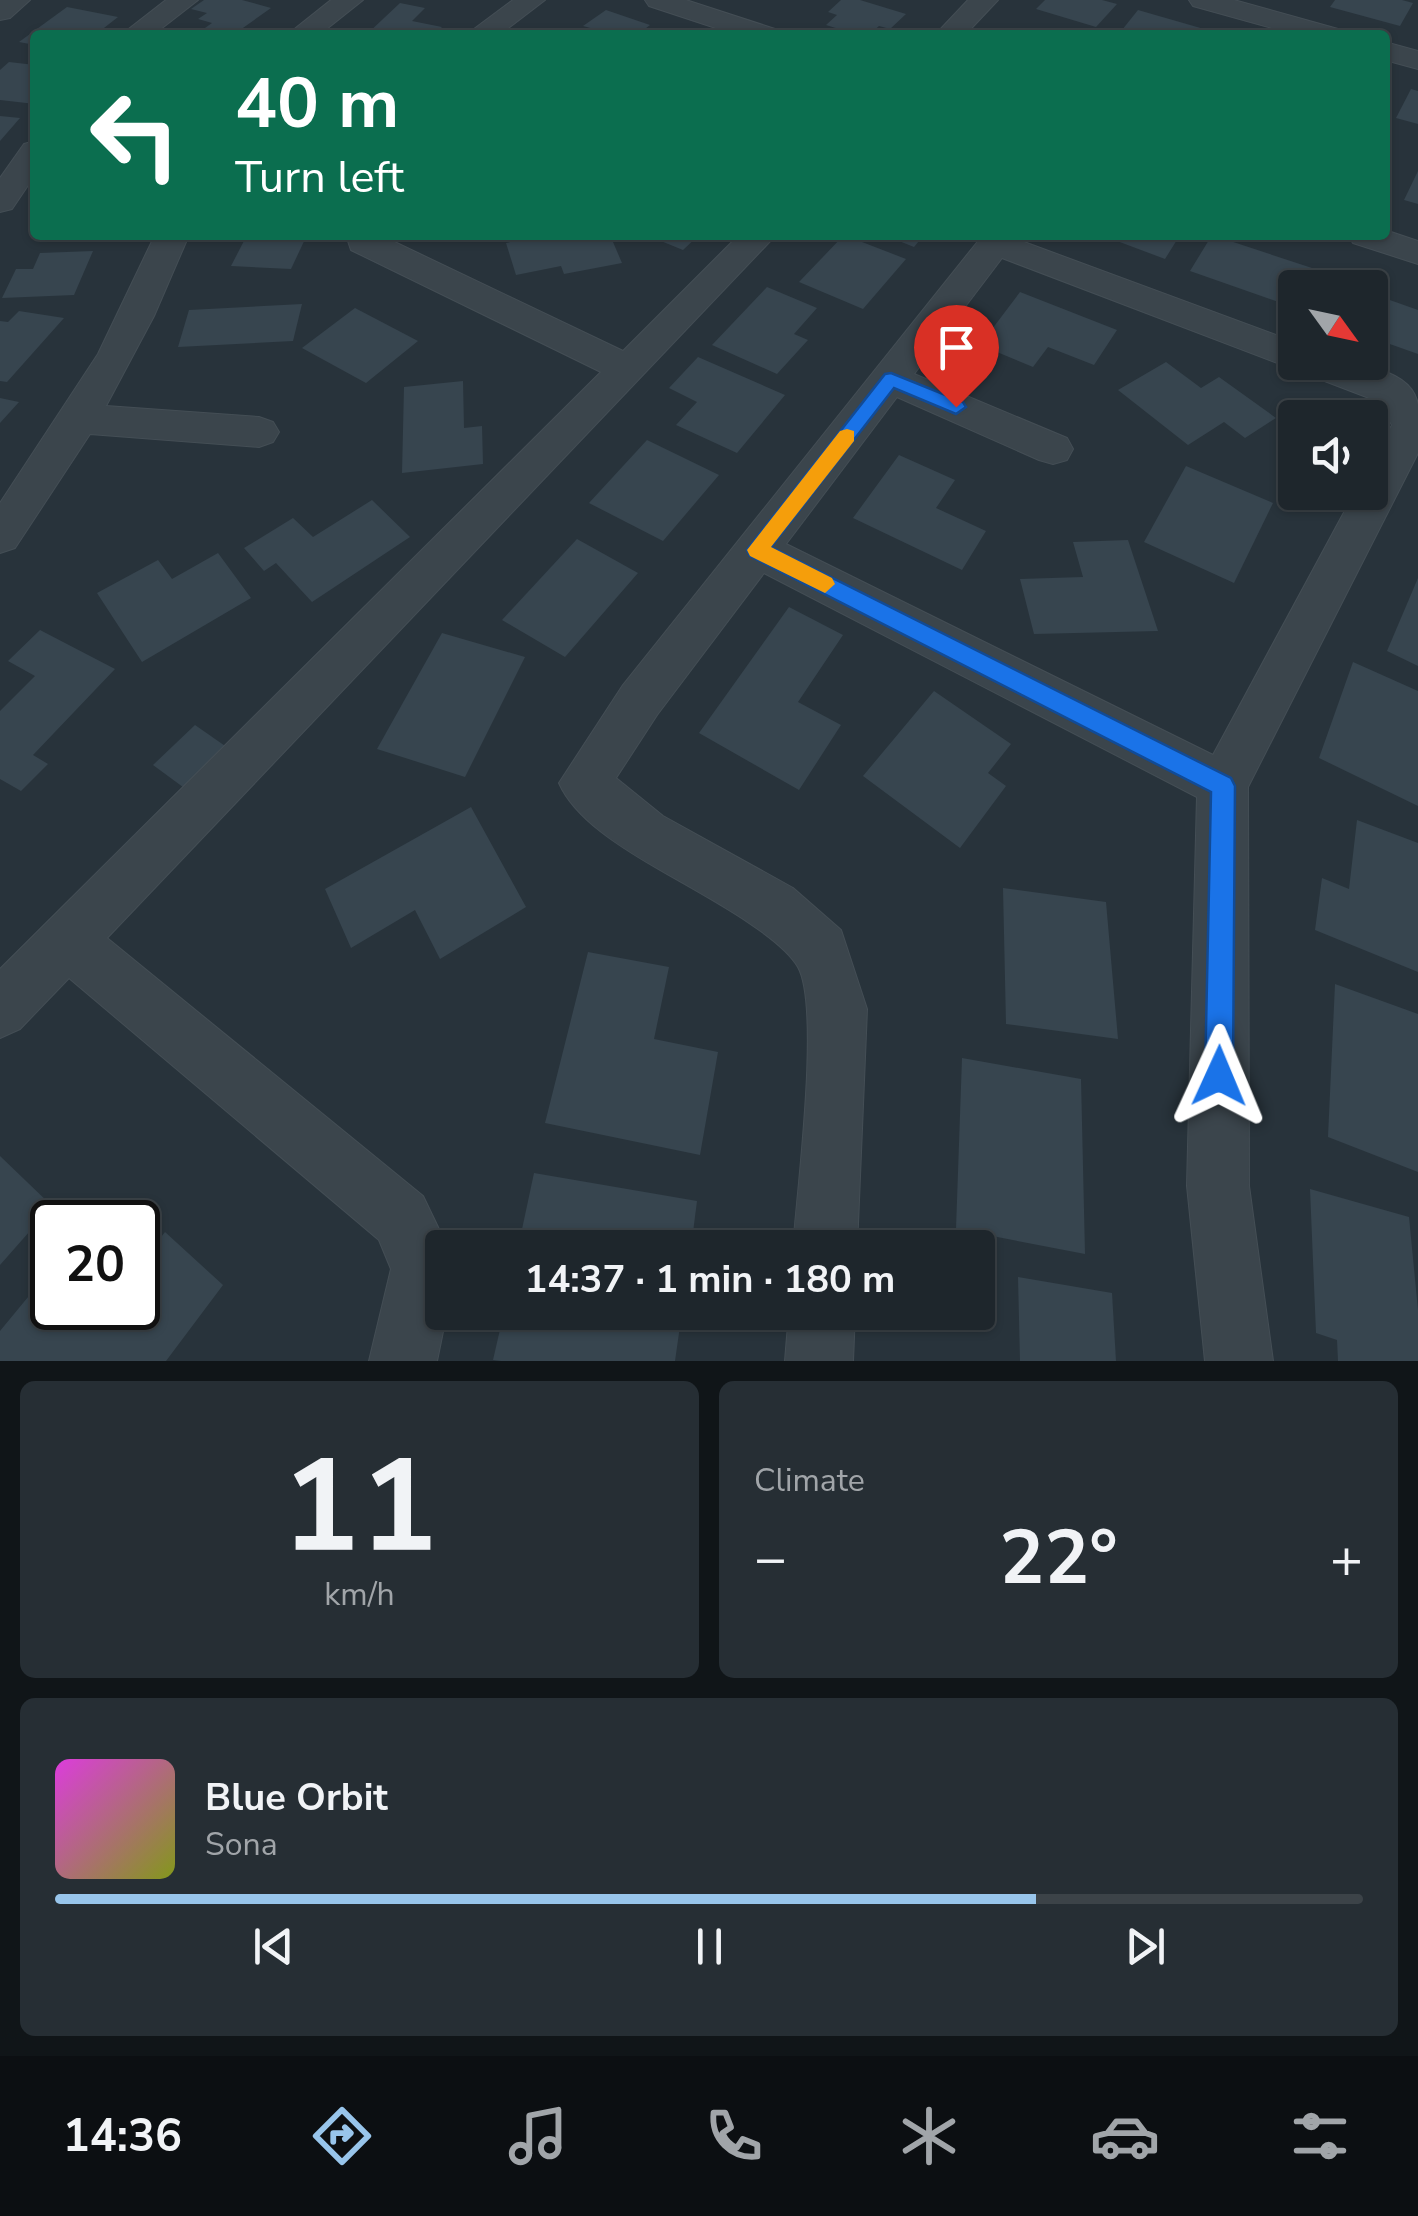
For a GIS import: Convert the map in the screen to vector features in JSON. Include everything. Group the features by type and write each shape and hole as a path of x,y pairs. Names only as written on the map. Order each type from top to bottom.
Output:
{"street":[{"path":"0,12 16,0"},
{"path":"143,30 184,0"},
{"path":"308,30 348,0"},
{"path":"487,30 531,0"},
{"path":"659,0 721,29"},
{"path":"954,30 984,0"},
{"path":"1203,0 1310,30"},
{"path":"1390,52 1418,60"},
{"path":"0,202 30,157"},
{"path":"0,536 82,419 142,311 170,240"},
{"path":"363,240 403,264 626,368"},
{"path":"0,1009 754,240"},
{"path":"826,1230 838,1009 836,938 644,833 584,784 640,700 997,240"},
{"path":"1001,240 1278,349"},
{"path":"1380,240 1418,253"},
{"path":"891,379 1054,450"},
{"path":"1240,1361 1218,1186 1223,786 1412,426 1390,391 1361,380"},
{"path":"82,419 259,432"},
{"path":"758,550 1223,786"},
{"path":"67,942 402,1218 424,1268 403,1361"},
{"path":"819,1361 821,1330"}],"building":[{"path":"204,0 242,0 271,8 240,30 202,30 212,23 198,19 207,13 191,9"},
{"path":"841,0 860,0 906,14 890,29 879,26 875,30 842,30 826,25 837,15 828,12"},
{"path":"1045,0 1102,0 1117,4 1096,27 1036,9"},
{"path":"1335,0 1413,3 1400,26 1330,7"},
{"path":"400,3 425,8 412,21 442,27 439,30 371,30"},
{"path":"67,7 118,17 101,30 35,30"},
{"path":"606,10 650,25 644,30 593,30 583,26"},
{"path":"1138,10 1204,29 1203,30 1122,30"},
{"path":"9,62 30,64 30,103 0,100 0,70"},
{"path":"1411,89 1418,91 1418,124 1396,118"},
{"path":"0,116 20,118 0,141"},
{"path":"1418,171 1418,204 1404,200"},
{"path":"244,240 305,240 291,269 231,266"},
{"path":"612,240 622,263 564,274 561,266 516,275 506,243"},
{"path":"658,240 694,240 683,250"},
{"path":"839,240 857,240 906,259 863,309 799,282"},
{"path":"896,240 920,240 914,247"},
{"path":"1114,240 1177,240 1165,259"},
{"path":"1209,240 1227,240 1312,268 1278,270 1278,302 1190,271"},
{"path":"93,251 74,295 2,298 16,269 33,269 40,253"},
{"path":"767,287 817,308 794,334 808,340 777,374 712,345"},
{"path":"1020,292 1117,330 1094,365 1048,347 1033,367 980,345"},
{"path":"1388,299 1418,310 1418,354 1388,343"},
{"path":"302,304 293,341 178,347 189,310"},
{"path":"355,308 418,341 366,383 302,348"},
{"path":"19,311 64,318 7,382 0,381 0,321 8,322"},
{"path":"698,357 785,395 737,453 676,425 697,402 669,388"},
{"path":"1166,362 1201,388 1219,377 1276,418 1245,438 1224,422 1188,445 1118,390"},
{"path":"463,381 464,428 482,426 483,464 402,473 404,387"},
{"path":"0,398 19,402 0,423"},
{"path":"647,440 719,475 663,541 589,503"},
{"path":"899,455 955,480 936,508 986,531 962,570 853,518"},
{"path":"1186,466 1273,503 1234,583 1144,542"},
{"path":"372,500 410,537 312,602 276,563 264,571 244,548 293,518 313,537"},
{"path":"577,539 638,573 565,657 502,620"},
{"path":"1128,540 1158,631 1034,634 1020,579 1083,577 1073,542"},
{"path":"218,553 251,598 142,662 97,593 158,560 172,579"},
{"path":"1418,578 1418,666 1387,651"},
{"path":"789,607 843,635 798,702 841,725 799,790 699,733"},
{"path":"40,630 115,669 33,755 48,764 21,791 0,779 0,711 35,676 8,661"},
{"path":"442,633 525,657 465,777 377,749"},
{"path":"1353,662 1418,691 1418,806 1319,758"},
{"path":"934,691 1011,744 988,773 1006,786 960,848 863,776"},
{"path":"195,725 228,748 187,790 153,765"},
{"path":"471,807 526,907 440,959 415,910 351,948 325,889"},
{"path":"1357,820 1418,843 1418,972 1315,930 1322,878 1349,889"},
{"path":"1003,888 1106,902 1118,1039 1006,1024"},
{"path":"588,952 669,967 654,1039 718,1052 700,1155 545,1123"},
{"path":"1335,984 1418,1014 1418,1172 1328,1137"},
{"path":"962,1058 1081,1079 1085,1254 995,1237 995,1230 956,1229"},
{"path":"0,1156 46,1200 30,1200 30,1231 0,1265"},
{"path":"534,1173 697,1201 693,1230 522,1230"},
{"path":"1310,1189 1409,1217 1418,1310 1418,1361 1338,1361 1337,1340 1316,1333"},
{"path":"165,1232 223,1285 166,1361 0,1361 0,1331 30,1295 30,1330 160,1330 160,1238"},
{"path":"1018,1277 1112,1293 1116,1361 1020,1361"},
{"path":"500,1330 679,1330 675,1361 493,1360"}],"slow traffic":[{"path":"825,584 758,550 847,436"}],"route":[{"path":"956,407 891,379 758,550 1223,786 1219,1076"}]}
